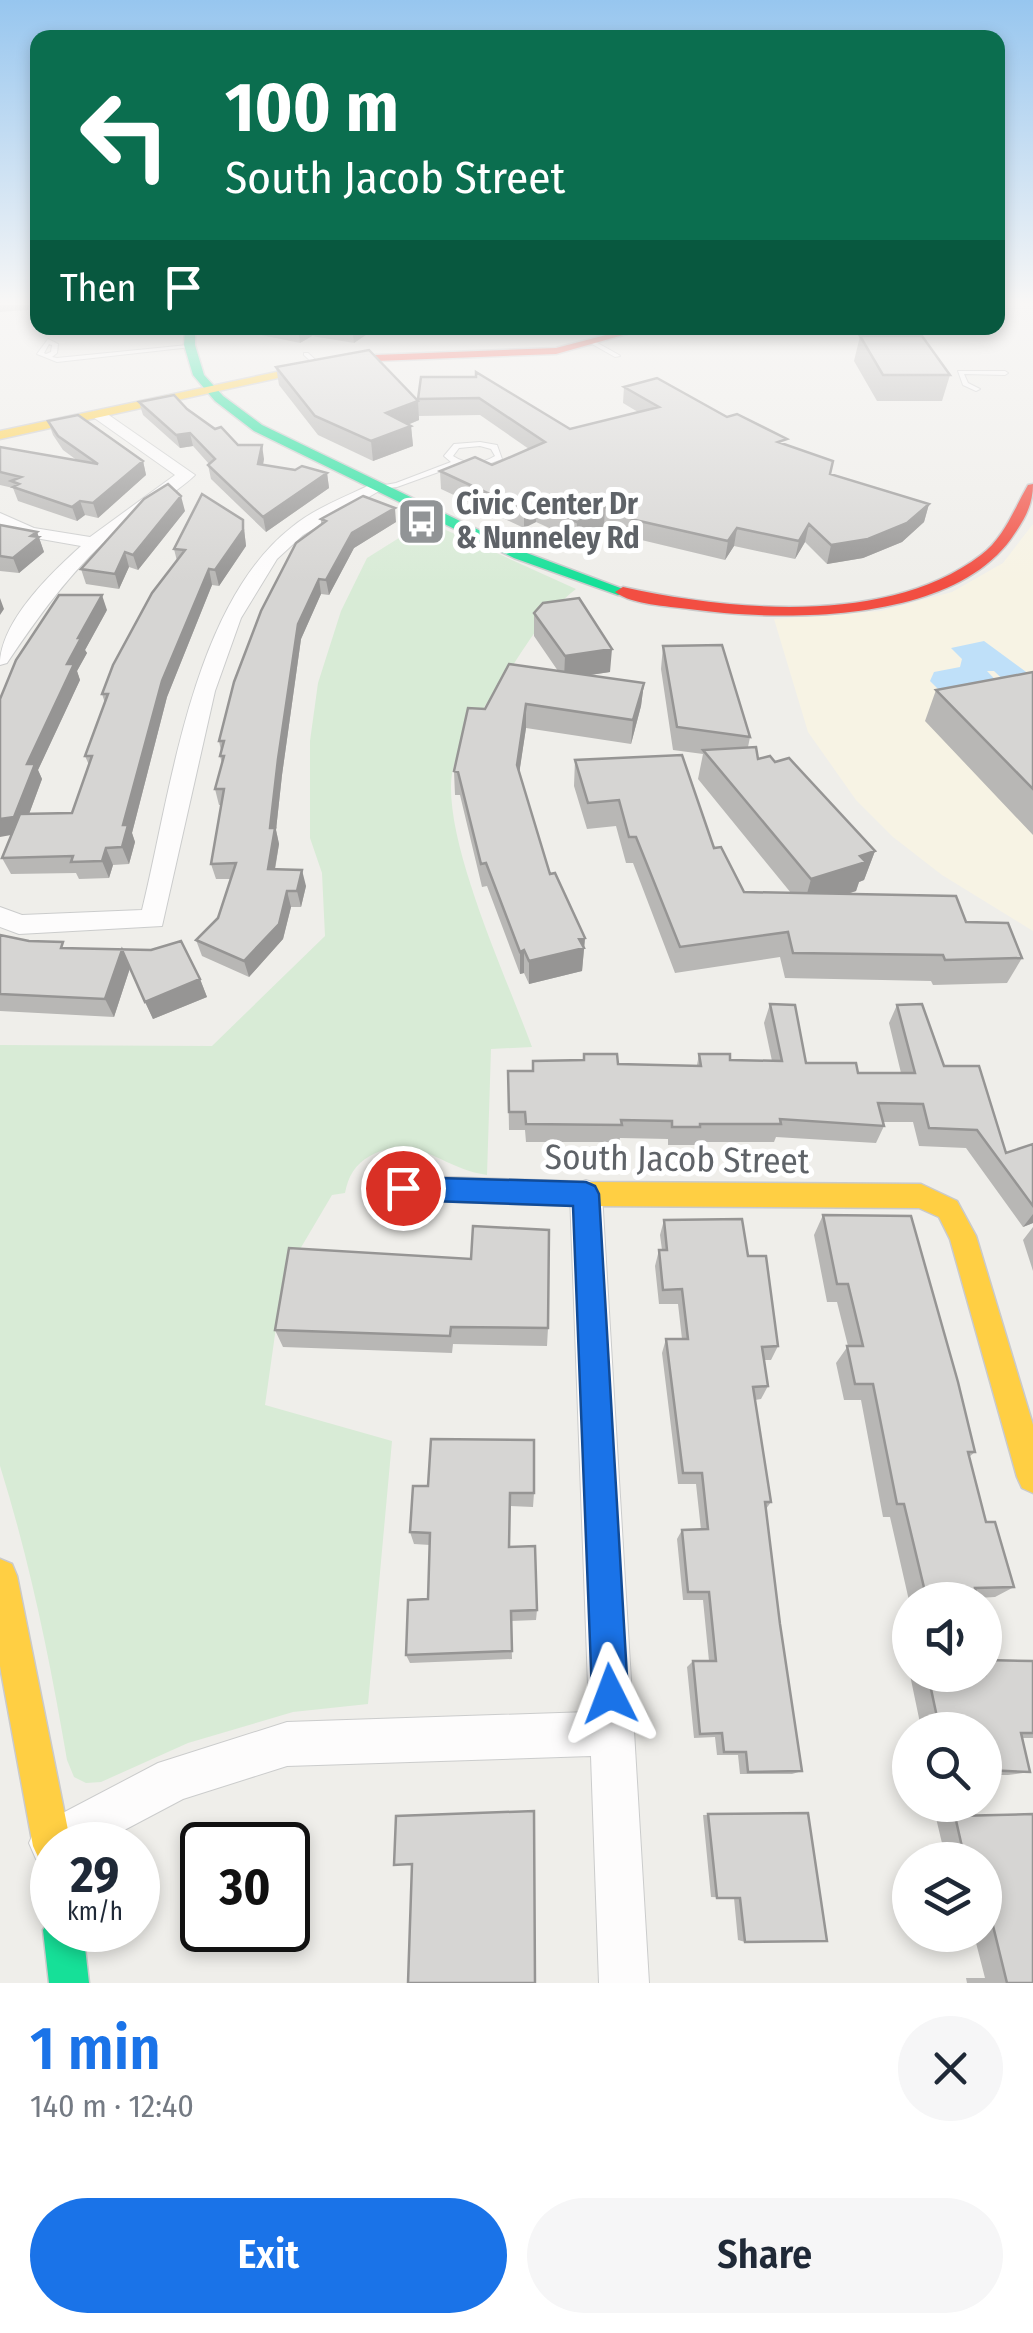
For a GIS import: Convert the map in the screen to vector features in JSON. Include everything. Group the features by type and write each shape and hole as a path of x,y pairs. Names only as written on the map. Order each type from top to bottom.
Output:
{"street":[{"path":"0,435 174,398"},
{"path":"219,398 266,432 542,566 595,585 684,605 772,611 850,606 888,599 959,575 991,555 1004,542 1033,488"},
{"path":"0,658 47,590 90,542 150,496 187,475 167,465 98,414"},
{"path":"0,916 19,925 153,918 181,799 188,746 206,680 244,597 272,557 296,532 378,487"},
{"path":"0,518 30,532 90,542"},
{"name":"South Jacob Street","path":"403,1188 586,1194 921,1196 948,1209 963,1236 1033,1477"},
{"path":"586,1194 624,1983"},
{"path":"0,1576 48,1822"},
{"path":"93,1822 174,1779 287,1744 612,1732"},
{"path":"65,1952 69,1983"}],"lane":[{"path":"378,487 398,485 452,459 481,465 500,454 494,447 472,444 452,449 452,459"}],"shaded area":[{"path":"1033,524 1033,931 942,875 893,837 856,800 808,732 774,619 881,611 952,592 1003,563"}],"green space":[{"path":"426,521 576,589 537,630 479,715 452,771 453,815 460,847 532,1047 491,1049 487,1175 416,1149 387,1149 370,1156 353,1172 345,1193 332,1195 283,1278 265,1405 392,1441 368,1704 293,1712 188,1743 101,1782 86,1783 74,1777 67,1760 38,1611 0,1466 0,1045 212,1046 325,936 322,873 310,838 310,741 318,683 341,611 367,558"}],"water":[{"path":"984,641 1033,677 1014,690 994,671 987,671 1005,690 950,701 930,681 934,672 960,667 962,659 951,648"}],"building":[{"path":"176,398 215,429 221,427 238,445 262,445 258,464 295,470 302,466 327,473 263,517 208,465 215,459 190,433 176,435 139,402"},
{"path":"300,398 415,398 418,401 386,413 411,426 371,441 315,416"},
{"path":"418,398 518,398 570,429 659,407 642,398 692,398 727,417 737,414 787,439 778,442 833,461 830,474 929,504 907,523 868,539 831,545 809,524 799,541 737,528 728,541 635,520 605,507 577,522 537,504 524,510 440,471 475,457 492,465 545,442 479,398"},
{"path":"78,415 143,461 93,503 80,501 72,507 13,487 19,484 11,481 21,477 0,472 0,447 98,464 58,436 48,421"},
{"path":"168,484 181,496 133,555 125,552 115,574 81,569 144,499"},
{"path":"202,494 243,520 243,530 215,570 209,569 162,681 123,825 128,825 122,847 106,848 102,861 71,862 73,856 2,858 20,814 72,813 92,756 85,756 108,694 102,694 113,665 152,593 185,550 174,549"},
{"path":"363,496 395,508 352,533 326,580 319,579 298,624 278,759 270,828 275,828 268,869 302,870 297,891 287,891 279,924 244,961 196,940 218,918 236,863 211,864 224,789 215,789 224,756 220,756 224,741 219,741 234,682 261,611 296,543 326,521 321,519"},
{"path":"0,525 37,532 31,536 39,537 13,558 0,556"},
{"path":"59,595 102,595 78,638 67,664 74,664 27,764 35,764 14,817 0,819 0,699 16,660"},
{"path":"579,598 612,649 565,656 534,613 543,603"},
{"path":"722,645 750,737 677,727 663,646"},
{"path":"509,664 644,683 633,720 526,704 517,765 550,874 555,873 585,938 579,939 584,948 529,961 524,950 520,952 486,863 481,864 458,772 454,771 468,708 485,709"},
{"path":"1033,672 1033,789 936,690"},
{"path":"756,747 758,759 770,756 775,762 789,758 875,851 860,856 866,862 811,879 703,750"},
{"path":"682,755 714,848 721,847 744,892 956,896 966,922 1008,923 1022,958 945,960 943,955 793,953 788,932 680,947 636,837 629,837 619,800 588,803 575,760"},
{"path":"0,935 63,942 61,948 151,950 181,941 200,979 145,1002 122,950 105,999 0,994"},
{"path":"770,1004 795,1005 806,1063 856,1063 858,1073 915,1073 897,1005 922,1004 944,1066 979,1066 1006,1153 1033,1144 1033,1206 977,1130 929,1128 923,1104 878,1103 884,1126 780,1119 781,1124 700,1127 672,1127 672,1121 621,1120 622,1125 526,1124 525,1112 509,1112 508,1071 533,1071 533,1061 584,1060 584,1054 617,1054 618,1064 701,1066 699,1054 730,1054 730,1060 782,1061"},
{"path":"823,1215 911,1216 958,1382 975,1452 968,1452 986,1522 995,1522 1014,1587 1002,1587 1002,1582 923,1582 904,1504 897,1504 873,1384 855,1384 847,1346 863,1346 848,1284 837,1284"},
{"path":"742,1219 748,1256 766,1256 778,1346 762,1347 768,1386 753,1387 771,1502 765,1502 802,1771 748,1772 746,1752 724,1752 722,1733 700,1734 693,1661 716,1661 709,1592 688,1592 682,1530 708,1529 702,1473 683,1473 666,1339 688,1339 682,1289 663,1290 659,1250 667,1250 664,1220"},
{"path":"473,1226 549,1230 548,1328 451,1327 450,1336 275,1330 289,1248 471,1259"},
{"path":"431,1439 534,1440 534,1493 510,1493 509,1547 535,1546 537,1610 511,1611 512,1651 406,1655 408,1600 428,1599 430,1533 410,1532 413,1486 428,1486"},
{"path":"1002,1660 1033,1661 1033,1733 1021,1733 1030,1772 1002,1771 1002,1712 936,1712 932,1692 1002,1692"},
{"path":"534,1811 535,1983 408,1983 412,1864 394,1865 396,1816"},
{"path":"808,1813 827,1941 745,1942 740,1898 717,1898 708,1814"},
{"path":"1033,1814 1033,1983 1007,1983 999,1952 1002,1842 961,1842 956,1822 1002,1822 1002,1815"}],"traffic: fast":[{"path":"218,398 258,428 519,555 623,592"},
{"path":"65,1952 69,1983"}],"traffic: slow":[{"path":"0,435 173,398"},
{"path":"403,1188 586,1194 921,1196 948,1209 963,1236 1033,1477"},
{"path":"0,1576 47,1822"}],"traffic: jam":[{"path":"623,592 663,601 759,611 862,605 910,596 952,580 995,551 1033,488"}],"place":[{"name":"Civic Center Dr & Nunneley Rd","path":"421,521"}],"route":[{"path":"403,1188 586,1194 610,1694"}]}
